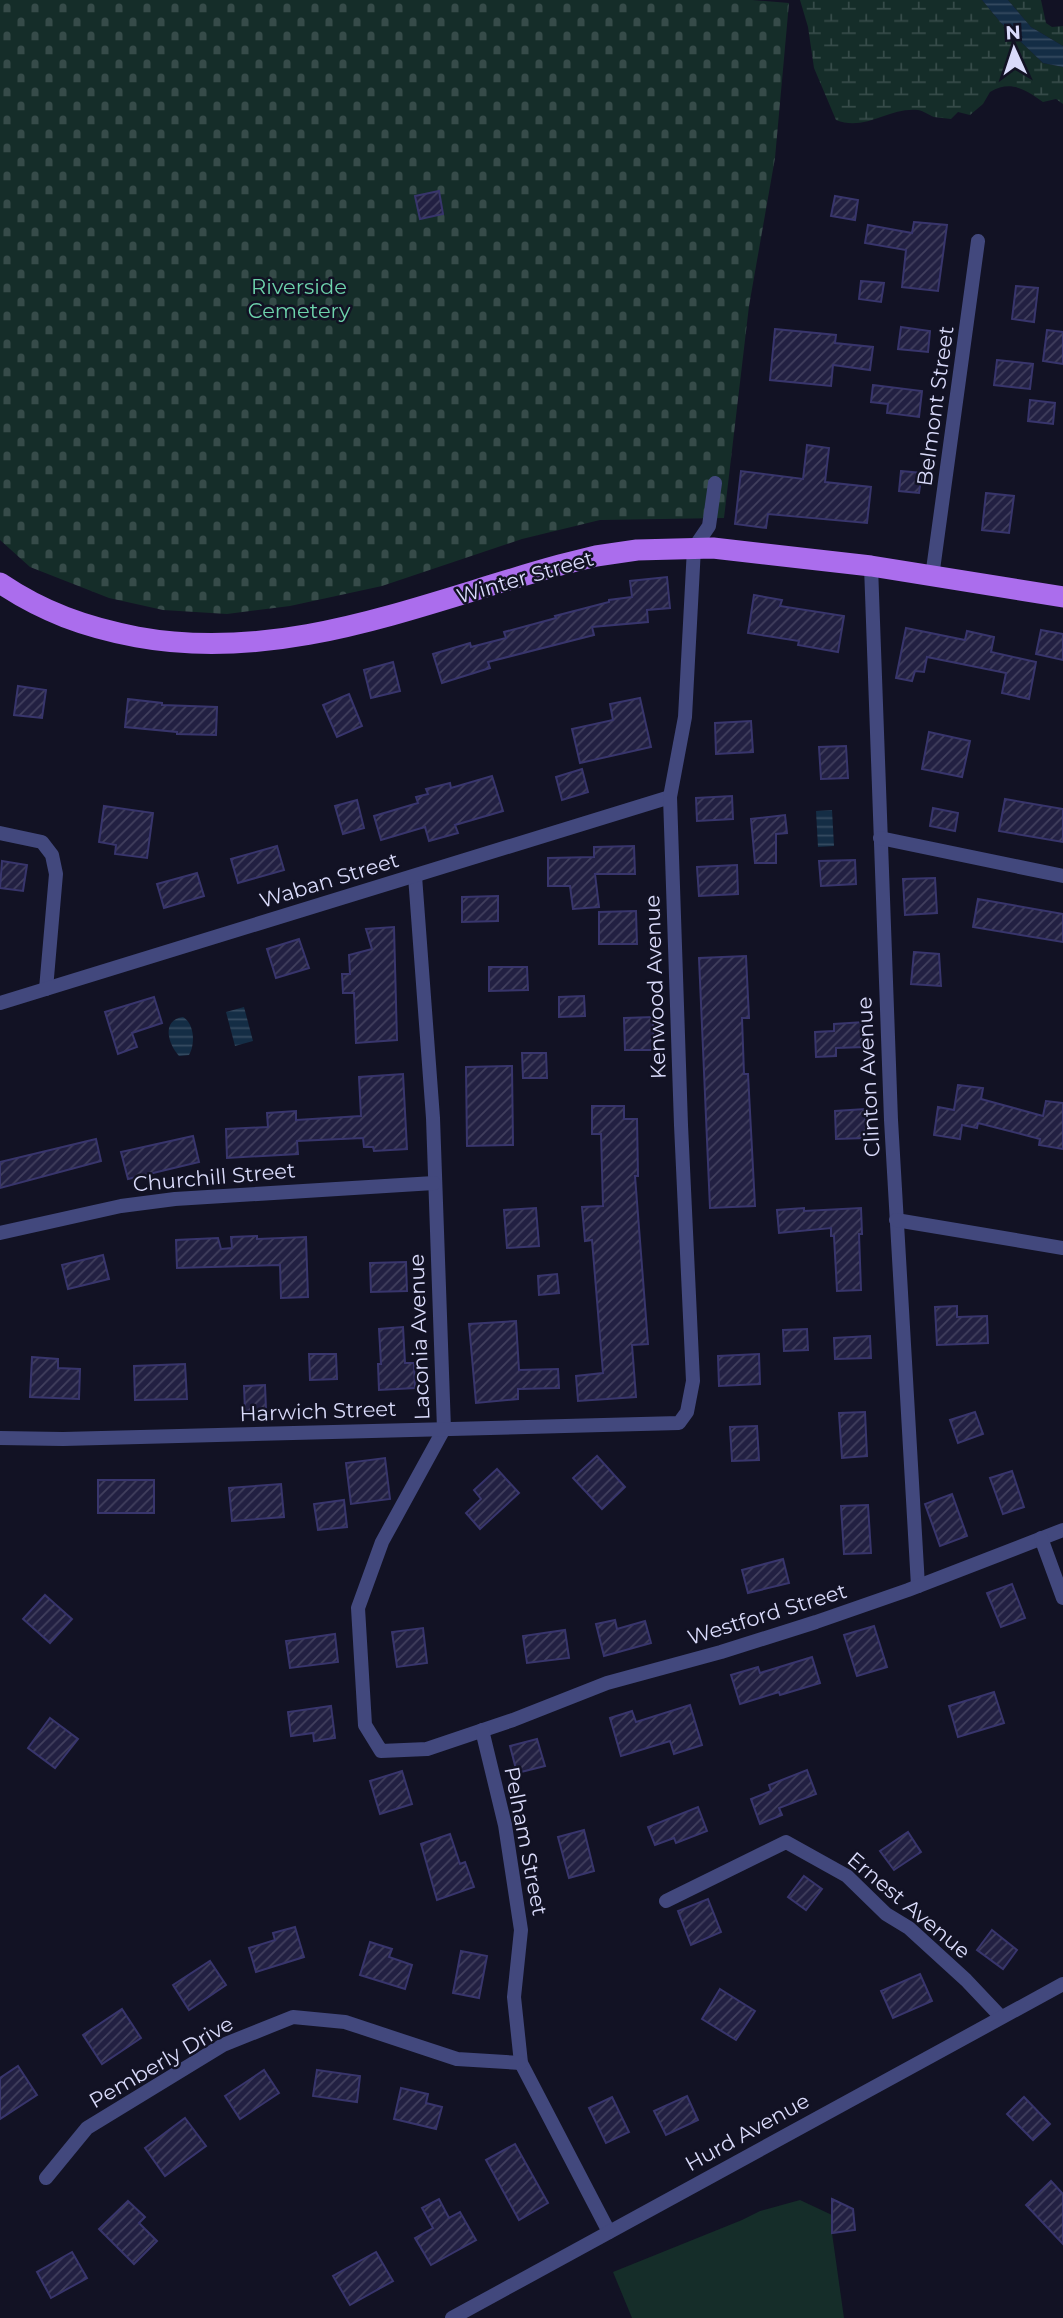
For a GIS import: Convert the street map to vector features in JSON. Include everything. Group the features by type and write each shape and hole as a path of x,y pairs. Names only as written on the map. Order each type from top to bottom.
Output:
{"main road":[{"name":"Winter Street","path":"0,583 71,621 99,629 158,641 231,644 301,637 340,629 596,556 637,550 713,548 871,566 932,578 1063,597"}],"street":[{"name":"Belmont Street","path":"932,578 978,241"},
{"path":"694,548 709,526 715,483"},
{"name":"Kenwood Avenue","path":"679,1423 687,1412 693,1381 681,1139 670,797 685,717 694,548"},
{"name":"Clinton Avenue","path":"871,566 896,1220 918,1586"},
{"name":"Waban Street","path":"0,1003 670,797"},
{"path":"0,833 42,842 52,855 55,874 46,989"},
{"path":"880,838 1063,876"},
{"name":"Laconia Avenue","path":"415,876 433,1118 444,1429 382,1542 358,1608 365,1725 381,1751 427,1749 482,1730"},
{"name":"Churchill Street","path":"0,1233 110,1209 175,1199 434,1183"},
{"path":"896,1220 1063,1248"},
{"name":"Harwich Street","path":"0,1438 63,1439 679,1423"},
{"name":"Westford Street","path":"482,1730 607,1683 721,1652 918,1586 1063,1530"},
{"path":"1041,1538 1063,1598"},
{"name":"Pelham Street","path":"482,1730 505,1825 521,1930 514,1997 521,2063 609,2232"},
{"name":"Ernest Avenue","path":"666,1901 786,1842 847,1876 886,1914 909,1928 966,1980 1001,2017"},
{"name":"Hurd Avenue","path":"452,2318 1063,1984"},
{"name":"Pemberly Drive","path":"46,2178 88,2128 223,2045 293,2017 345,2022 457,2059 521,2063"}],"green space":[{"name":"Riverside Cemetery","path":"0,0 752,0 789,3 775,158 749,306 724,518 600,520 522,539 382,586 290,606 227,614 163,610 109,598 30,567 0,540"},
{"path":"800,0 982,0 1001,23 1043,63 1063,67 1063,104 1056,99 1043,102 1011,86 990,92 983,104 970,115 958,112 951,119 934,117 918,110 907,110 857,123 836,120 814,68 808,27"},
{"path":"1008,0 1041,0 1046,23 1052,27 1063,26 1063,46 1031,27"},
{"path":"800,2200 832,2215 844,2318 632,2318 613,2272 760,2211"}],"water":[{"path":"982,0 1008,0 1031,27 1063,46 1063,67 1043,63 1001,23"},
{"path":"832,810 834,846 818,847 816,811"},
{"path":"244,1007 253,1041 235,1046 226,1012"},
{"path":"183,1017 190,1024 193,1040 189,1055 179,1056 172,1045 169,1027 176,1019"}],"building":[{"path":"439,191 443,214 420,219 415,196"},
{"path":"835,196 858,200 855,220 831,216"},
{"path":"914,222 947,225 938,291 902,287 906,250 865,243 868,225 912,233"},
{"path":"861,281 884,283 881,302 859,299"},
{"path":"1016,286 1038,288 1034,322 1012,319"},
{"path":"901,327 930,331 928,352 898,349"},
{"path":"775,329 836,335 835,343 873,347 870,370 833,365 831,386 770,380"},
{"path":"1047,330 1063,332 1063,364 1043,361"},
{"path":"997,360 1033,364 1030,389 994,385"},
{"path":"873,385 922,391 919,417 887,413 888,404 871,402"},
{"path":"1030,400 1055,403 1053,424 1028,421"},
{"path":"807,445 829,448 825,482 871,487 867,523 768,514 766,528 735,524 741,471 803,479"},
{"path":"901,471 922,473 919,493 899,491"},
{"path":"986,493 1014,496 1009,533 982,530"},
{"path":"667,577 670,608 647,610 648,622 592,627 594,635 488,662 490,668 442,683 433,654 470,643 471,647 506,638 504,632 609,600 632,597 630,581"},
{"path":"754,595 782,600 780,606 844,616 838,652 798,645 799,641 748,633"},
{"path":"906,628 965,640 967,631 994,637 991,652 1036,662 1029,699 1002,693 1006,673 927,657 924,672 915,671 912,681 896,678"},
{"path":"1041,630 1063,634 1063,660 1036,654"},
{"path":"393,662 400,691 371,698 364,670"},
{"path":"18,686 46,690 42,718 14,715"},
{"path":"349,694 362,726 337,737 323,705"},
{"path":"640,698 651,747 580,763 572,729 613,720 610,704"},
{"path":"128,699 162,705 217,707 216,735 177,734 125,727"},
{"path":"751,721 753,752 716,754 715,723"},
{"path":"929,732 970,741 962,777 922,769"},
{"path":"846,746 848,778 821,779 819,747"},
{"path":"582,769 588,792 562,800 556,777"},
{"path":"492,776 503,811 455,825 458,833 429,841 425,827 381,840 374,816 418,803 416,797 428,794 426,789 450,783 451,788"},
{"path":"732,796 733,819 697,821 696,798"},
{"path":"1005,799 1063,809 1063,842 999,831"},
{"path":"357,800 364,828 343,834 335,806"},
{"path":"104,806 153,813 147,858 115,854 116,845 99,842"},
{"path":"933,808 958,813 955,831 930,826"},
{"path":"785,815 787,833 776,834 776,863 755,863 751,819"},
{"path":"277,846 284,870 238,883 231,859"},
{"path":"634,846 635,874 595,874 599,907 573,909 570,886 548,886 548,858 594,857 594,847"},
{"path":"855,860 856,884 821,886 819,861"},
{"path":"2,861 27,865 23,891 0,888"},
{"path":"737,865 738,894 699,896 697,867"},
{"path":"197,873 204,896 164,908 157,884"},
{"path":"935,878 937,913 905,915 903,879"},
{"path":"498,896 498,921 462,922 462,897"},
{"path":"978,899 1063,914 1063,942 973,927"},
{"path":"636,911 637,944 599,944 599,912"},
{"path":"394,927 397,1040 356,1043 354,993 343,993 342,974 350,974 349,955 372,949 366,929"},
{"path":"299,939 309,968 276,978 267,949"},
{"path":"914,952 939,954 941,986 911,984"},
{"path":"746,956 749,1018 742,1018 744,1074 748,1074 755,1206 710,1208 699,958"},
{"path":"489,967 527,967 528,990 489,991"},
{"path":"584,996 585,1016 559,1017 559,997"},
{"path":"154,997 162,1023 132,1033 137,1047 118,1054 105,1012"},
{"path":"653,1017 654,1050 625,1050 624,1018"},
{"path":"864,1022 865,1047 836,1048 836,1056 816,1057 815,1032 834,1031 834,1024"},
{"path":"522,1053 546,1053 547,1078 523,1078"},
{"path":"512,1066 513,1145 467,1146 466,1067"},
{"path":"403,1074 407,1149 374,1151 373,1147 364,1147 363,1138 297,1141 298,1154 227,1158 226,1129 268,1127 267,1113 296,1111 296,1120 361,1116 359,1077"},
{"path":"958,1085 983,1088 981,1099 1043,1116 1046,1101 1063,1103 1063,1149 1039,1145 1040,1139 978,1123 977,1128 962,1125 960,1139 934,1135 938,1107 954,1110"},
{"path":"592,1106 624,1106 624,1119 637,1119 638,1176 635,1176 648,1344 632,1345 636,1397 578,1401 576,1376 603,1373 592,1240 585,1241 582,1207 603,1206 601,1134 592,1134"},
{"path":"865,1109 866,1138 836,1139 835,1111"},
{"path":"193,1136 199,1162 128,1179 121,1152"},
{"path":"96,1139 101,1161 0,1188 0,1162"},
{"path":"536,1208 539,1246 507,1248 504,1210"},
{"path":"804,1208 804,1211 861,1208 861,1290 837,1291 834,1236 831,1236 831,1228 779,1233 777,1210"},
{"path":"257,1236 257,1239 306,1237 308,1297 281,1298 280,1265 177,1268 176,1240 218,1238 221,1249 232,1248 231,1237"},
{"path":"103,1255 109,1279 68,1289 62,1265"},
{"path":"406,1262 407,1291 371,1292 370,1263"},
{"path":"557,1274 559,1293 539,1295 538,1276"},
{"path":"957,1306 957,1317 987,1316 988,1343 937,1345 935,1307"},
{"path":"516,1321 519,1370 558,1369 559,1388 518,1389 518,1399 476,1403 469,1324"},
{"path":"403,1327 405,1363 414,1363 415,1388 379,1390 379,1329"},
{"path":"807,1329 808,1350 784,1351 783,1330"},
{"path":"870,1336 871,1358 835,1359 834,1338"},
{"path":"309,1354 336,1354 337,1379 310,1380"},
{"path":"759,1354 760,1384 719,1386 718,1356"},
{"path":"32,1357 58,1359 58,1368 80,1369 79,1399 30,1397"},
{"path":"185,1364 187,1399 135,1400 134,1366"},
{"path":"265,1385 266,1409 245,1411 244,1386"},
{"path":"865,1412 867,1456 842,1458 839,1413"},
{"path":"975,1412 983,1434 958,1443 950,1420"},
{"path":"757,1426 759,1460 732,1461 730,1427"},
{"path":"597,1456 625,1487 602,1509 573,1478"},
{"path":"385,1458 390,1499 351,1504 346,1463"},
{"path":"497,1469 519,1493 480,1529 466,1513 481,1499 474,1490"},
{"path":"1012,1471 1024,1507 1003,1514 990,1478"},
{"path":"98,1480 154,1480 154,1513 98,1513"},
{"path":"281,1484 284,1517 232,1521 229,1488"},
{"path":"952,1494 967,1536 940,1546 925,1504"},
{"path":"344,1500 347,1527 318,1530 314,1504"},
{"path":"868,1505 871,1553 844,1554 841,1506"},
{"path":"783,1559 789,1583 748,1593 742,1570"},
{"path":"1012,1584 1025,1618 1001,1627 987,1593"},
{"path":"45,1595 72,1619 50,1643 23,1619"},
{"path":"615,1620 617,1629 645,1621 651,1643 604,1656 596,1624"},
{"path":"874,1626 887,1667 857,1676 844,1635"},
{"path":"423,1628 427,1663 397,1667 392,1632"},
{"path":"565,1630 569,1658 527,1663 523,1636"},
{"path":"335,1634 338,1662 290,1668 286,1641"},
{"path":"812,1657 820,1683 740,1704 731,1675 758,1667 760,1673"},
{"path":"994,1692 1004,1723 958,1737 949,1706"},
{"path":"690,1705 702,1745 674,1754 670,1741 621,1756 610,1718 632,1711 636,1722"},
{"path":"331,1706 335,1738 314,1741 313,1733 291,1736 288,1712"},
{"path":"50,1718 78,1739 55,1768 28,1748"},
{"path":"537,1739 545,1766 517,1773 510,1746"},
{"path":"807,1770 816,1794 779,1808 782,1815 760,1824 751,1799 771,1791 769,1785"},
{"path":"402,1771 412,1804 380,1814 370,1781"},
{"path":"698,1807 707,1831 676,1843 674,1838 655,1845 648,1827"},
{"path":"584,1830 594,1871 569,1878 558,1837"},
{"path":"908,1832 921,1852 894,1870 880,1851"},
{"path":"450,1834 460,1864 465,1862 474,1887 437,1900 421,1844"},
{"path":"804,1876 822,1889 806,1910 788,1897"},
{"path":"708,1899 721,1932 691,1945 678,1911"},
{"path":"295,1927 304,1957 256,1972 249,1948 275,1940 273,1933"},
{"path":"992,1930 1017,1950 1003,1969 977,1950"},
{"path":"370,1942 392,1949 389,1957 412,1965 405,1989 360,1975"},
{"path":"461,1951 487,1956 479,1998 453,1993"},
{"path":"210,1961 226,1985 189,2010 173,1985"},
{"path":"920,1974 932,2001 893,2018 881,1991"},
{"path":"720,1989 755,2011 736,2040 702,2019"},
{"path":"122,2009 141,2038 102,2064 83,2035"},
{"path":"18,2066 37,2095 0,2119 0,2078"},
{"path":"264,2070 279,2093 240,2119 225,2096"},
{"path":"317,2070 360,2076 357,2102 313,2096"},
{"path":"401,2088 428,2094 426,2103 442,2107 436,2129 394,2119"},
{"path":"687,2096 698,2120 666,2135 654,2111"},
{"path":"612,2097 629,2132 606,2143 589,2108"},
{"path":"1024,2097 1050,2124 1033,2140 1007,2114"},
{"path":"185,2118 206,2146 165,2176 145,2148"},
{"path":"515,2144 548,2203 519,2220 486,2160"},
{"path":"1051,2181 1063,2194 1063,2244 1026,2205"},
{"path":"439,2199 449,2218 460,2212 476,2240 431,2265 415,2238 433,2228 422,2208"},
{"path":"832,2199 853,2209 855,2230 832,2233"},
{"path":"128,2201 145,2217 139,2223 157,2241 134,2264 99,2229"},
{"path":"72,2252 87,2278 51,2298 37,2272"},
{"path":"376,2252 393,2281 350,2305 333,2276"}]}
